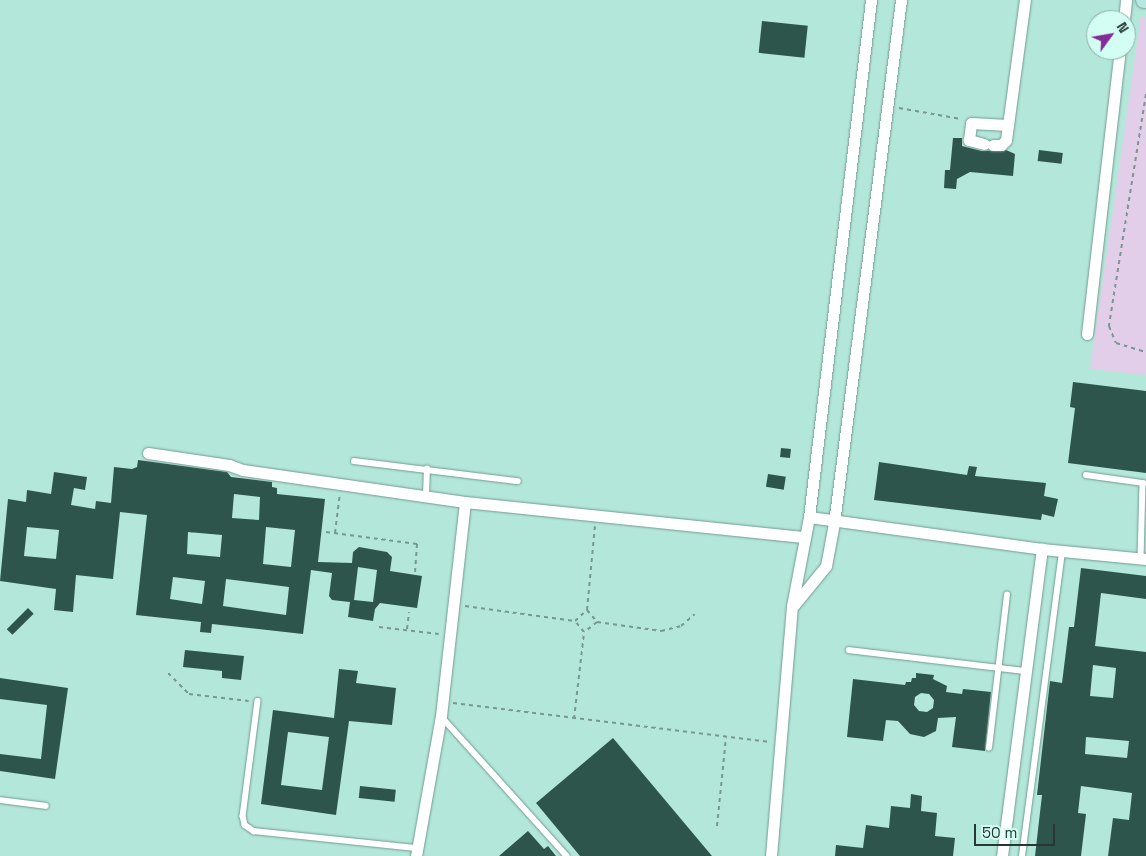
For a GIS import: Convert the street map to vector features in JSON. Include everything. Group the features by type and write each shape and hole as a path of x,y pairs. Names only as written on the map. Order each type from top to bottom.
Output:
{"street":[{"path":"771,856 792,606 809,517 871,0"},
{"path":"792,606 826,566 834,523 901,0"},
{"path":"1007,125 971,123 969,140 989,144 1005,143 1026,0"},
{"path":"1087,334 1119,60"},
{"path":"148,453 465,502 596,518 805,536"},
{"path":"417,852 443,702 456,605 465,502"},
{"path":"809,517 834,523 1062,552 1143,559"},
{"path":"1002,856 1042,549"}],"lane":[{"path":"354,461 518,481"},
{"path":"426,496 427,470"},
{"path":"1086,475 1143,483 1143,559"},
{"path":"1022,856 1062,552"},
{"path":"989,748 1007,595"},
{"path":"849,650 1026,671"},
{"path":"258,701 242,816 245,825 254,831 417,852"},
{"path":"441,716 566,856"},
{"path":"0,800 46,806"}],"path":[{"path":"1146,94 1109,326 1116,343 1146,352"},
{"path":"887,106 971,123"},
{"path":"335,533 341,484"},
{"path":"574,621 587,610 596,518"},
{"path":"326,532 417,544 415,572"},
{"path":"456,605 574,621 584,632"},
{"path":"587,610 597,622 661,631 680,626 695,614"},
{"path":"407,630 409,612"},
{"path":"574,719 584,632 597,622"},
{"path":"379,627 452,636"},
{"path":"168,673 189,694 258,701"},
{"path":"443,702 726,738 780,742"},
{"path":"717,826 726,738"}],"shaded area":[{"path":"0,0 1146,0 1146,856 0,856"},
{"path":"1141,16 1146,17 1146,375 1090,369"}],"building":[{"path":"762,21 808,26 804,58 759,53"},
{"path":"953,138 962,138 962,146 982,151 1006,150 1015,154 1013,176 970,172 957,179 956,189 944,188 945,170 950,170"},
{"path":"1039,150 1063,153 1061,164 1038,161"},
{"path":"1073,382 1146,391 1146,473 1068,463 1075,408 1070,407"},
{"path":"781,448 791,449 790,458 780,457"},
{"path":"138,460 227,472 231,477 272,482 272,487 277,488 277,494 325,499 318,562 352,563 353,552 359,547 387,552 392,557 390,571 422,576 417,608 380,603 375,609 373,621 348,617 350,602 332,600 329,596 332,573 311,570 303,634 212,624 211,633 200,632 201,622 136,615 147,515 120,512 113,579 76,575 73,612 54,610 56,589 0,581 8,499 26,502 27,490 51,494 54,472 87,477 85,490 74,488 71,505 95,509 96,501 111,503 114,467 132,469 137,467","holes":["234,494 260,497 259,520 232,518","27,527 59,530 56,559 24,556","266,527 295,530 291,567 263,564","188,532 222,535 220,557 187,554","358,567 377,570 373,602 354,600","173,577 205,581 202,604 170,599","226,579 289,587 286,615 223,606"]},
{"path":"879,462 967,475 969,466 977,467 975,476 1046,483 1044,496 1058,499 1054,517 1042,514 1041,520 874,500"},
{"path":"768,474 786,477 784,490 766,487"},
{"path":"1081,568 1146,576 1146,599 1101,593 1095,646 1146,652 1146,856 1108,856 1113,818 1129,820 1132,793 1081,786 1078,813 1086,814 1081,856 1035,856 1042,795 1037,795 1050,681 1062,683 1069,627 1074,627","holes":["1093,665 1116,668 1113,698 1090,696","1086,737 1129,741 1127,758 1085,754"]},
{"path":"28,608 34,614 12,635 7,629"},
{"path":"185,650 244,656 241,680 222,678 222,671 183,667"},
{"path":"339,669 358,671 356,683 396,688 392,725 349,721 336,815 261,804 273,710 334,718","holes":["288,732 329,737 322,790 281,785"]},
{"path":"916,673 934,675 933,679 947,686 946,692 962,694 963,689 991,692 985,751 952,747 956,717 938,718 936,731 924,737 910,734 898,721 886,720 883,741 847,737 853,679 905,685 906,682 911,682 912,678 916,678","holes":["921,693 929,694 934,700 933,708 927,712 919,711 914,705 915,697"]},
{"path":"0,678 68,688 55,779 0,771 0,754 41,759 47,705 0,699"},
{"path":"613,738 712,856 580,856 536,803"},
{"path":"360,786 396,790 395,802 359,798"},
{"path":"911,794 922,796 921,811 937,813 935,836 955,838 953,856 835,856 836,845 863,848 866,825 889,828 891,806 910,808"},
{"path":"528,831 544,849 548,846 556,856 499,856"}]}
